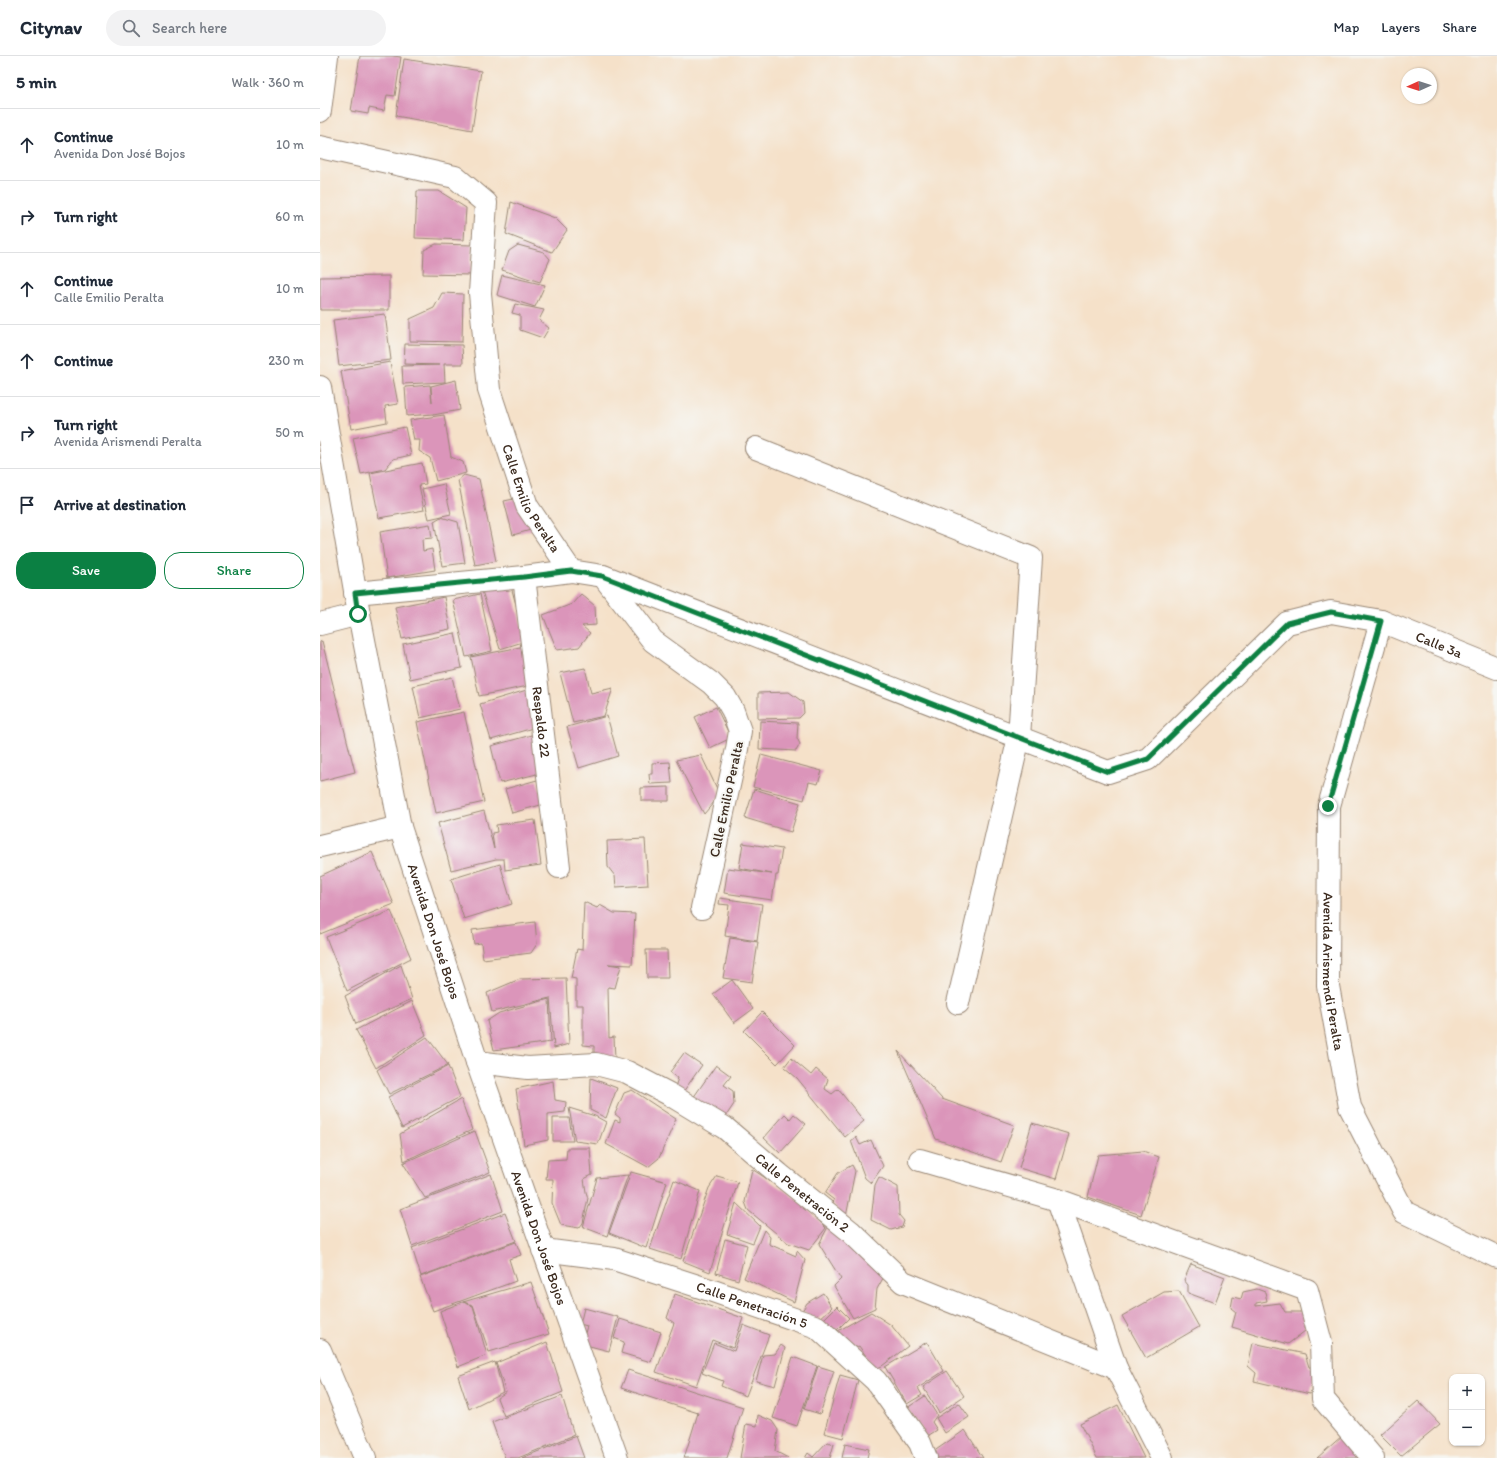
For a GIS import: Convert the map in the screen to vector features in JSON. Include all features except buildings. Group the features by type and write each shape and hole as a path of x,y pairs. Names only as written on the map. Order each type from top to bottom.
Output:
{"street":[{"path":"320,111 327,56"},
{"name":"Calle Emilio Peralta","path":"320,147 455,177 486,203 480,293 489,390 527,506 571,571"},
{"name":"Avenida Don José Bojos","path":"321,398 357,604 400,827 477,1062 617,1458"},
{"path":"756,448 1031,558 1019,737 958,1003"},
{"path":"320,624 357,604 524,577 571,571 602,576"},
{"name":"Calle Emilio Peralta","path":"602,576 653,641 711,683 725,697 733,711 740,731 702,908"},
{"name":"Calle 3a","path":"602,576 1108,772 1148,759 1287,623 1331,612 1381,621 1497,668"},
{"name":"Respaldo 22","path":"524,577 558,867"},
{"name":"Avenida Arismendi Peralta","path":"1381,621 1328,806 1328,986 1347,1092 1350,1107 1404,1212 1497,1256"},
{"path":"320,846 400,827"},
{"name":"Calle Penetración 2","path":"477,1062 528,1068 596,1064 627,1072 669,1094 725,1128 850,1231 903,1282 1116,1368"},
{"path":"920,1160 1058,1200 1307,1290 1321,1343 1323,1399 1373,1458"},
{"path":"1058,1200 1116,1368 1162,1458"},
{"name":"Calle Penetración 5","path":"543,1250 614,1259 817,1327 876,1381 920,1443 926,1458"},
{"path":"320,1350 365,1458"}],"route":[{"path":"358,614 355,593 524,577 571,571 602,576 1108,772 1148,759 1287,623 1331,612 1381,621 1328,806"}]}
